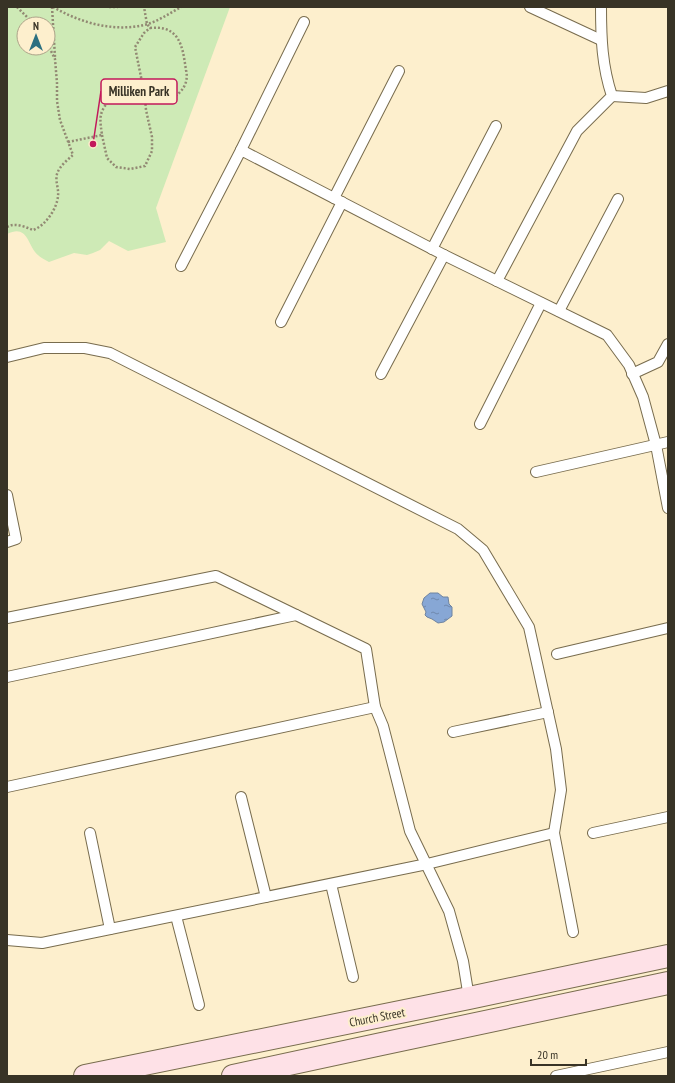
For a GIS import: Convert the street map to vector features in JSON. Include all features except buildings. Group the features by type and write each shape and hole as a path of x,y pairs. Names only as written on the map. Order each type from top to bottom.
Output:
{"main road":[{"name":"Church Street","path":"85,1076 668,956"},
{"path":"232,1076 367,1048 474,1023 668,983"}],"lane":[{"path":"530,7 601,40"},
{"path":"602,7 601,40 606,78 612,96"},
{"path":"181,266 241,150 304,22"},
{"path":"281,322 399,71"},
{"path":"497,281 577,131 612,96 646,98 668,91"},
{"path":"432,249 496,126"},
{"path":"241,150 432,249 607,335 629,365 643,397 656,445 668,508"},
{"path":"558,311 618,199"},
{"path":"382,374 444,255"},
{"path":"480,424 541,303"},
{"path":"632,374 658,362 668,344"},
{"path":"7,357 44,348 85,348 110,352 458,529 483,550 530,627 556,749 561,790 554,833 573,932"},
{"path":"536,472 668,442"},
{"path":"7,496 16,539 7,542"},
{"path":"7,618 216,576 366,649 375,707 383,726 410,831 449,911 463,961 469,998"},
{"path":"7,677 296,615"},
{"path":"557,654 668,628"},
{"path":"7,787 375,707"},
{"path":"453,732 548,712"},
{"path":"241,797 266,897"},
{"path":"593,833 668,817"},
{"path":"90,833 110,929"},
{"path":"7,940 42,943 427,864 554,833"},
{"path":"331,884 354,977"},
{"path":"176,916 199,1005"},
{"path":"556,1076 668,1052"}],"path":[{"path":"17,7 26,16"},
{"path":"7,227 10,225 23,226 33,230 41,228 55,208 58,196 57,174 64,163 72,155 60,120 57,101 52,7 76,18 101,26 122,27 147,24 166,16 181,7"},
{"path":"109,7 118,7"},
{"path":"144,7 147,24 150,28"},
{"path":"145,97 123,94 113,97 103,108 100,120 107,158 116,167 130,169 145,166 152,151 152,137 146,110 145,97 135,47 144,33 150,28 166,28 174,34 180,42 187,74 185,87 177,96 165,100 145,97"},
{"path":"53,56 55,60"},
{"path":"68,142 102,135"}],"green space":[{"path":"7,7 230,7 156,208 166,242 128,251 109,241 100,250 93,253 87,255 74,253 49,262 37,254 32,248 28,239 22,233 18,231 7,234"}],"water":[{"path":"430,593 438,593 443,597 448,597 449,604 452,607 452,616 444,622 438,623 425,615 426,612 422,604 424,598"}],"place":[{"name":"Milliken Park","path":"93,144"}]}
